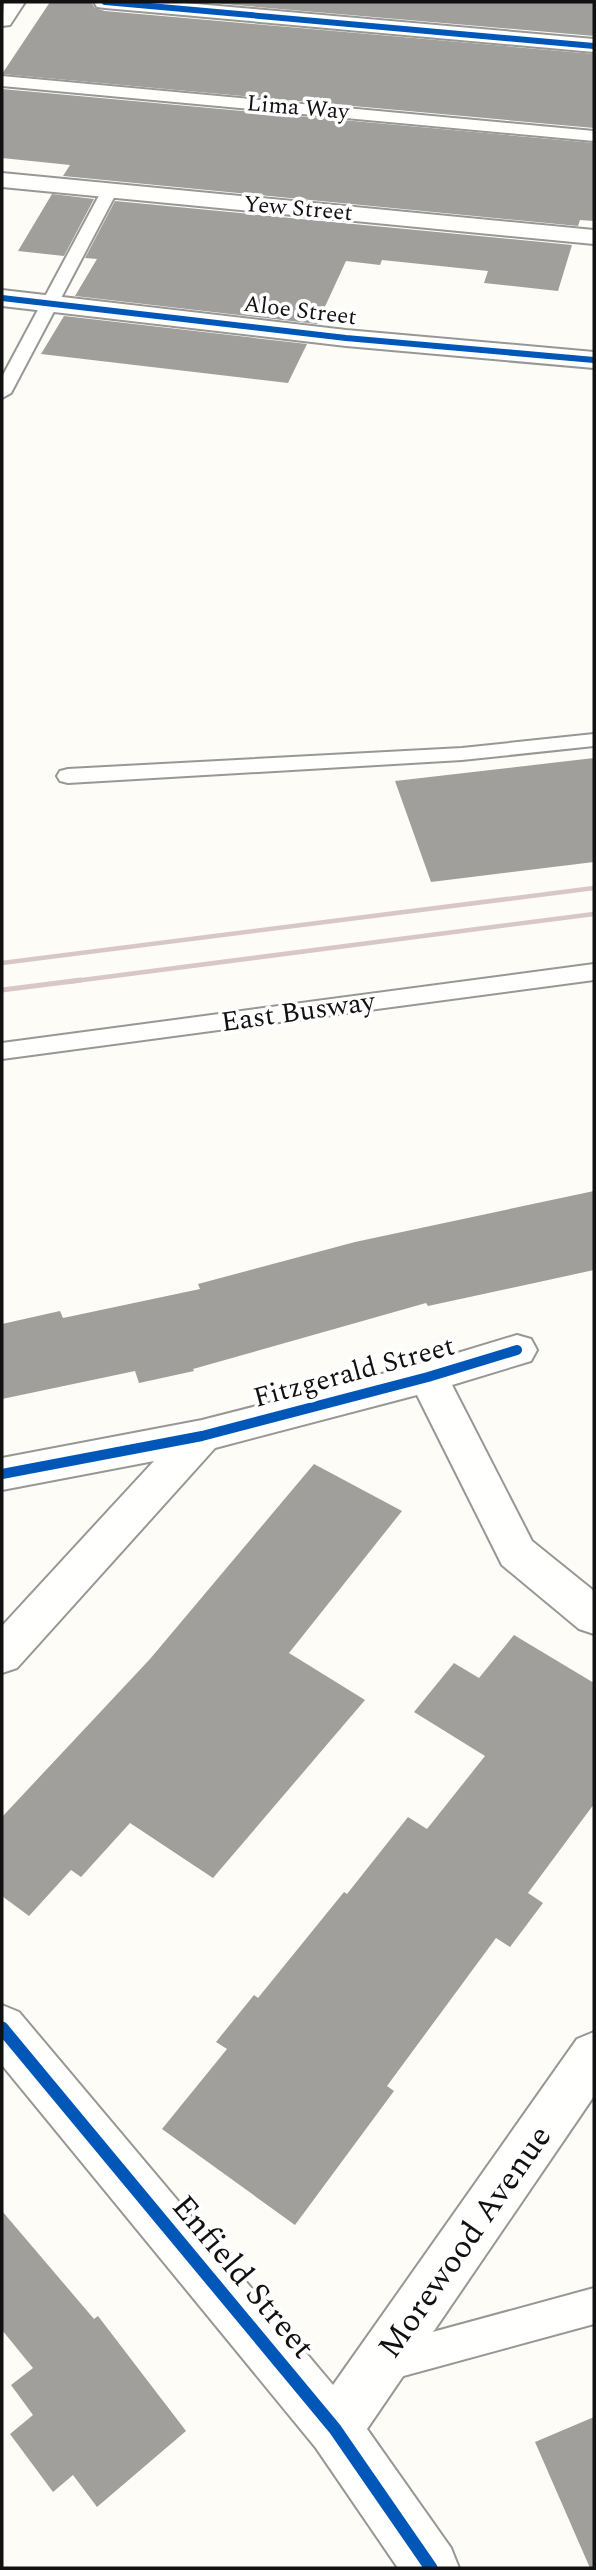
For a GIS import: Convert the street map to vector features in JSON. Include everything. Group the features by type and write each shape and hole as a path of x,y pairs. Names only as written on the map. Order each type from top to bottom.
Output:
{"street":[{"path":"2,20 14,2"},
{"path":"105,2 594,46"},
{"name":"Yew Street","path":"2,180 594,237"},
{"name":"Aloe Street","path":"2,298 346,338 594,360"},
{"name":"Fitzgerald Street","path":"2,1474 202,1436 428,1377 517,1350"},
{"name":"Fitzgerald Street","path":"428,1377 517,1553 594,1616"},
{"path":"2,1655 202,1436"},
{"name":"Enfield Street","path":"2,2028 335,2429 431,2568"},
{"name":"Morewood Avenue","path":"335,2429 594,2055"}],"lane":[{"name":"Lima Way","path":"2,81 594,136"},
{"path":"2,393 110,191"},
{"path":"68,776 461,754 594,740"},
{"name":"East Busway","path":"2,1051 594,972"},
{"path":"380,2364 594,2306"}],"building":[{"path":"50,2 91,2 95,8 105,11 594,54 594,128 2,74"},
{"path":"200,2 594,2 594,36"},
{"path":"2,89 594,143 594,221 580,220 578,226 63,176 70,165 2,158"},
{"path":"52,194 94,199 64,256 18,251"},
{"path":"115,201 572,245 558,291 484,283 488,271 382,260 380,265 346,261 317,324 75,296 97,259 85,258"},
{"path":"64,316 307,344 288,383 41,354"},
{"path":"594,758 594,862 431,882 395,781"},
{"path":"594,1191 594,1270 428,1306 426,1303 193,1369 194,1371 139,1383 135,1371 2,1399 2,1324 60,1311 63,1318 200,1289 198,1284 355,1242"},
{"path":"314,1464 402,1511 289,1653 365,1700 213,1878 130,1823 81,1877 71,1870 29,1916 2,1896 2,1817 150,1659"},
{"path":"514,1635 594,1683 594,1804 528,1893 543,1903 510,1947 496,1938 387,2086 394,2091 295,2225 162,2129 227,2049 216,2042 254,1995 258,1998 344,1892 347,1894 408,1817 427,1829 485,1756 414,1712 454,1663 479,1678"},
{"path":"2,2211 94,2319 98,2316 186,2431 97,2507 73,2475 53,2492 10,2434 33,2415 11,2385 33,2368 2,2330"},
{"path":"594,2417 594,2568 590,2568 535,2442"}],"railway":[{"path":"2,963 594,888"},
{"path":"67,982 594,914"},
{"path":"2,990 81,980"}],"cycle path":[{"path":"105,2 594,46"},
{"path":"2,298 346,338 594,360"},
{"path":"2,1474 202,1436 428,1377 517,1350"},
{"path":"2,2028 335,2429 431,2568"}]}
